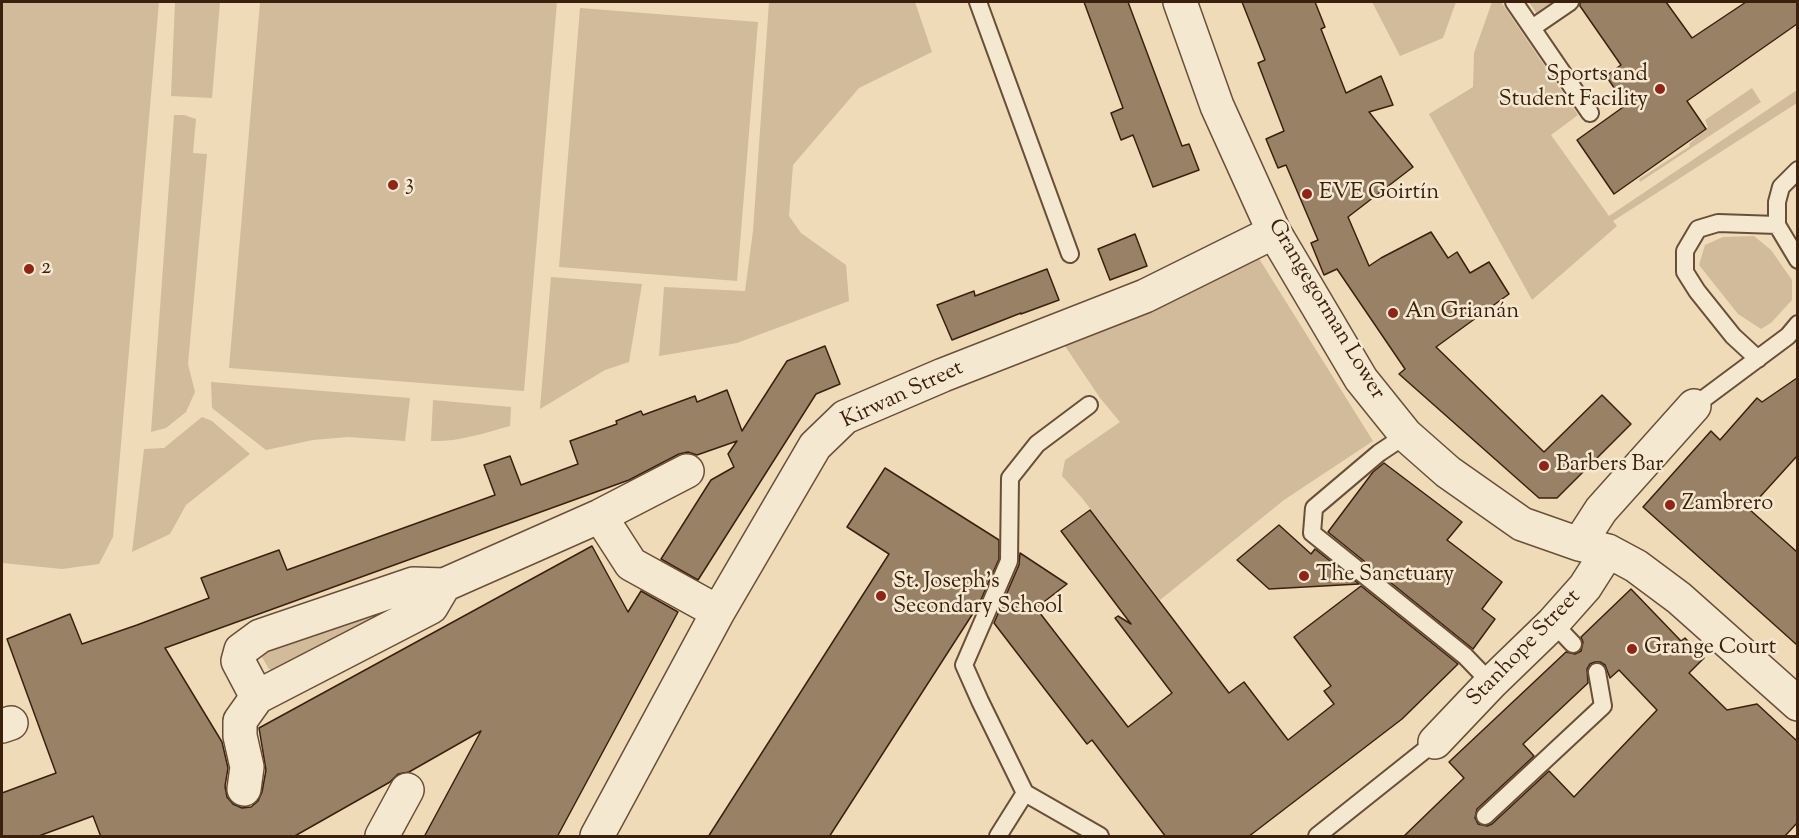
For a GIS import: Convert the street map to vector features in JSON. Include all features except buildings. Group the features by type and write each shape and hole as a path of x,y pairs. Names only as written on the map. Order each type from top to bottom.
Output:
{"street":[{"name":"Grangegorman Lower","path":"1180,2 1217,106 1274,232 1361,379 1406,435 1448,472 1522,524 1593,548 1636,566 1678,598 1797,704"},
{"name":"Kirwan Street","path":"597,837 718,612 814,446 845,417 943,375 1145,296 1274,232"},
{"name":"Stanhope Street","path":"1435,742 1491,683 1563,633 1586,586 1601,510 1694,406"},
{"path":"257,697 238,661 241,650 260,636 413,584 444,585 600,516 687,471"},
{"path":"600,516 631,564 718,612"},
{"path":"244,789 246,766 240,736 240,721 257,697 431,607 444,585"},
{"path":"382,837 407,790"}],"lane":[{"path":"978,2 1070,254"},
{"path":"1514,2 1590,113"},
{"path":"1532,28 1570,2"},
{"path":"1797,170 1781,187 1777,202 1777,225 1797,260"},
{"path":"1758,358 1733,336 1697,291 1685,272 1685,250 1698,229 1718,223 1777,225"},
{"path":"1694,406 1788,336 1797,324"},
{"path":"1089,405 1037,444 1010,478 1009,561 964,664 1025,793 1100,837"},
{"path":"1406,435 1379,453 1314,508 1312,533 1466,656 1491,683"},
{"path":"1485,816 1603,706 1597,672"},
{"path":"1317,837 1435,742"},
{"path":"998,837 1025,793"}],"shaded area":[{"path":"2,2 159,2 113,537 99,564 62,569 2,563"},
{"path":"175,2 220,2 212,98 171,96"},
{"name":"3","path":"260,2 557,2 524,391 229,368"},
{"path":"769,2 915,2 932,52 859,88 793,165 789,216 801,233 846,265 849,301 737,343 659,356 664,287 745,291 753,231"},
{"path":"1372,2 1456,2 1443,38 1400,56"},
{"path":"1492,2 1501,2 1578,115 1551,135 1609,216 1797,90 1797,103 1613,221 1617,226 1532,300 1429,114 1473,87 1474,53"},
{"path":"1529,2 1555,2 1537,14"},
{"path":"580,8 758,22 737,281 559,267"},
{"path":"1752,88 1761,102 1640,182 1639,179 1690,146 1689,144 1708,127 1705,120"},
{"path":"174,115 196,119 193,153 207,154 188,364 195,392 186,412 166,428 151,432"},
{"path":"1754,236 1771,250 1792,280 1792,300 1771,323 1761,329 1738,314 1699,265 1705,245 1723,237"},
{"path":"1258,257 1373,441 1284,500 1160,600 1082,498 1062,476 1065,460 1120,422 1100,398 1065,346"},
{"path":"551,277 642,284 629,362 605,370 540,409"},
{"path":"211,382 410,398 405,441 348,437 313,440 266,450 212,408"},
{"path":"433,400 511,407 510,426 461,439 431,441"},
{"path":"202,417 212,421 250,454 186,505 170,534 132,552 144,449 164,448"},
{"path":"415,593 420,603 288,673 269,669 257,649"}],"place":[{"name":"Sports and Student Facility","path":"1660,89"},
{"name":"3","path":"393,185"},
{"name":"EVE Goirtín","path":"1307,194"},
{"name":"2","path":"29,269"},
{"name":"An Grianán","path":"1393,313"},
{"name":"Barbers Bar","path":"1544,466"},
{"name":"Zambrero","path":"1670,505"},
{"name":"The Sanctuary","path":"1304,576"},
{"name":"St. Joseph’s Secondary School","path":"881,596"},
{"name":"Grange Court","path":"1632,649"}]}
